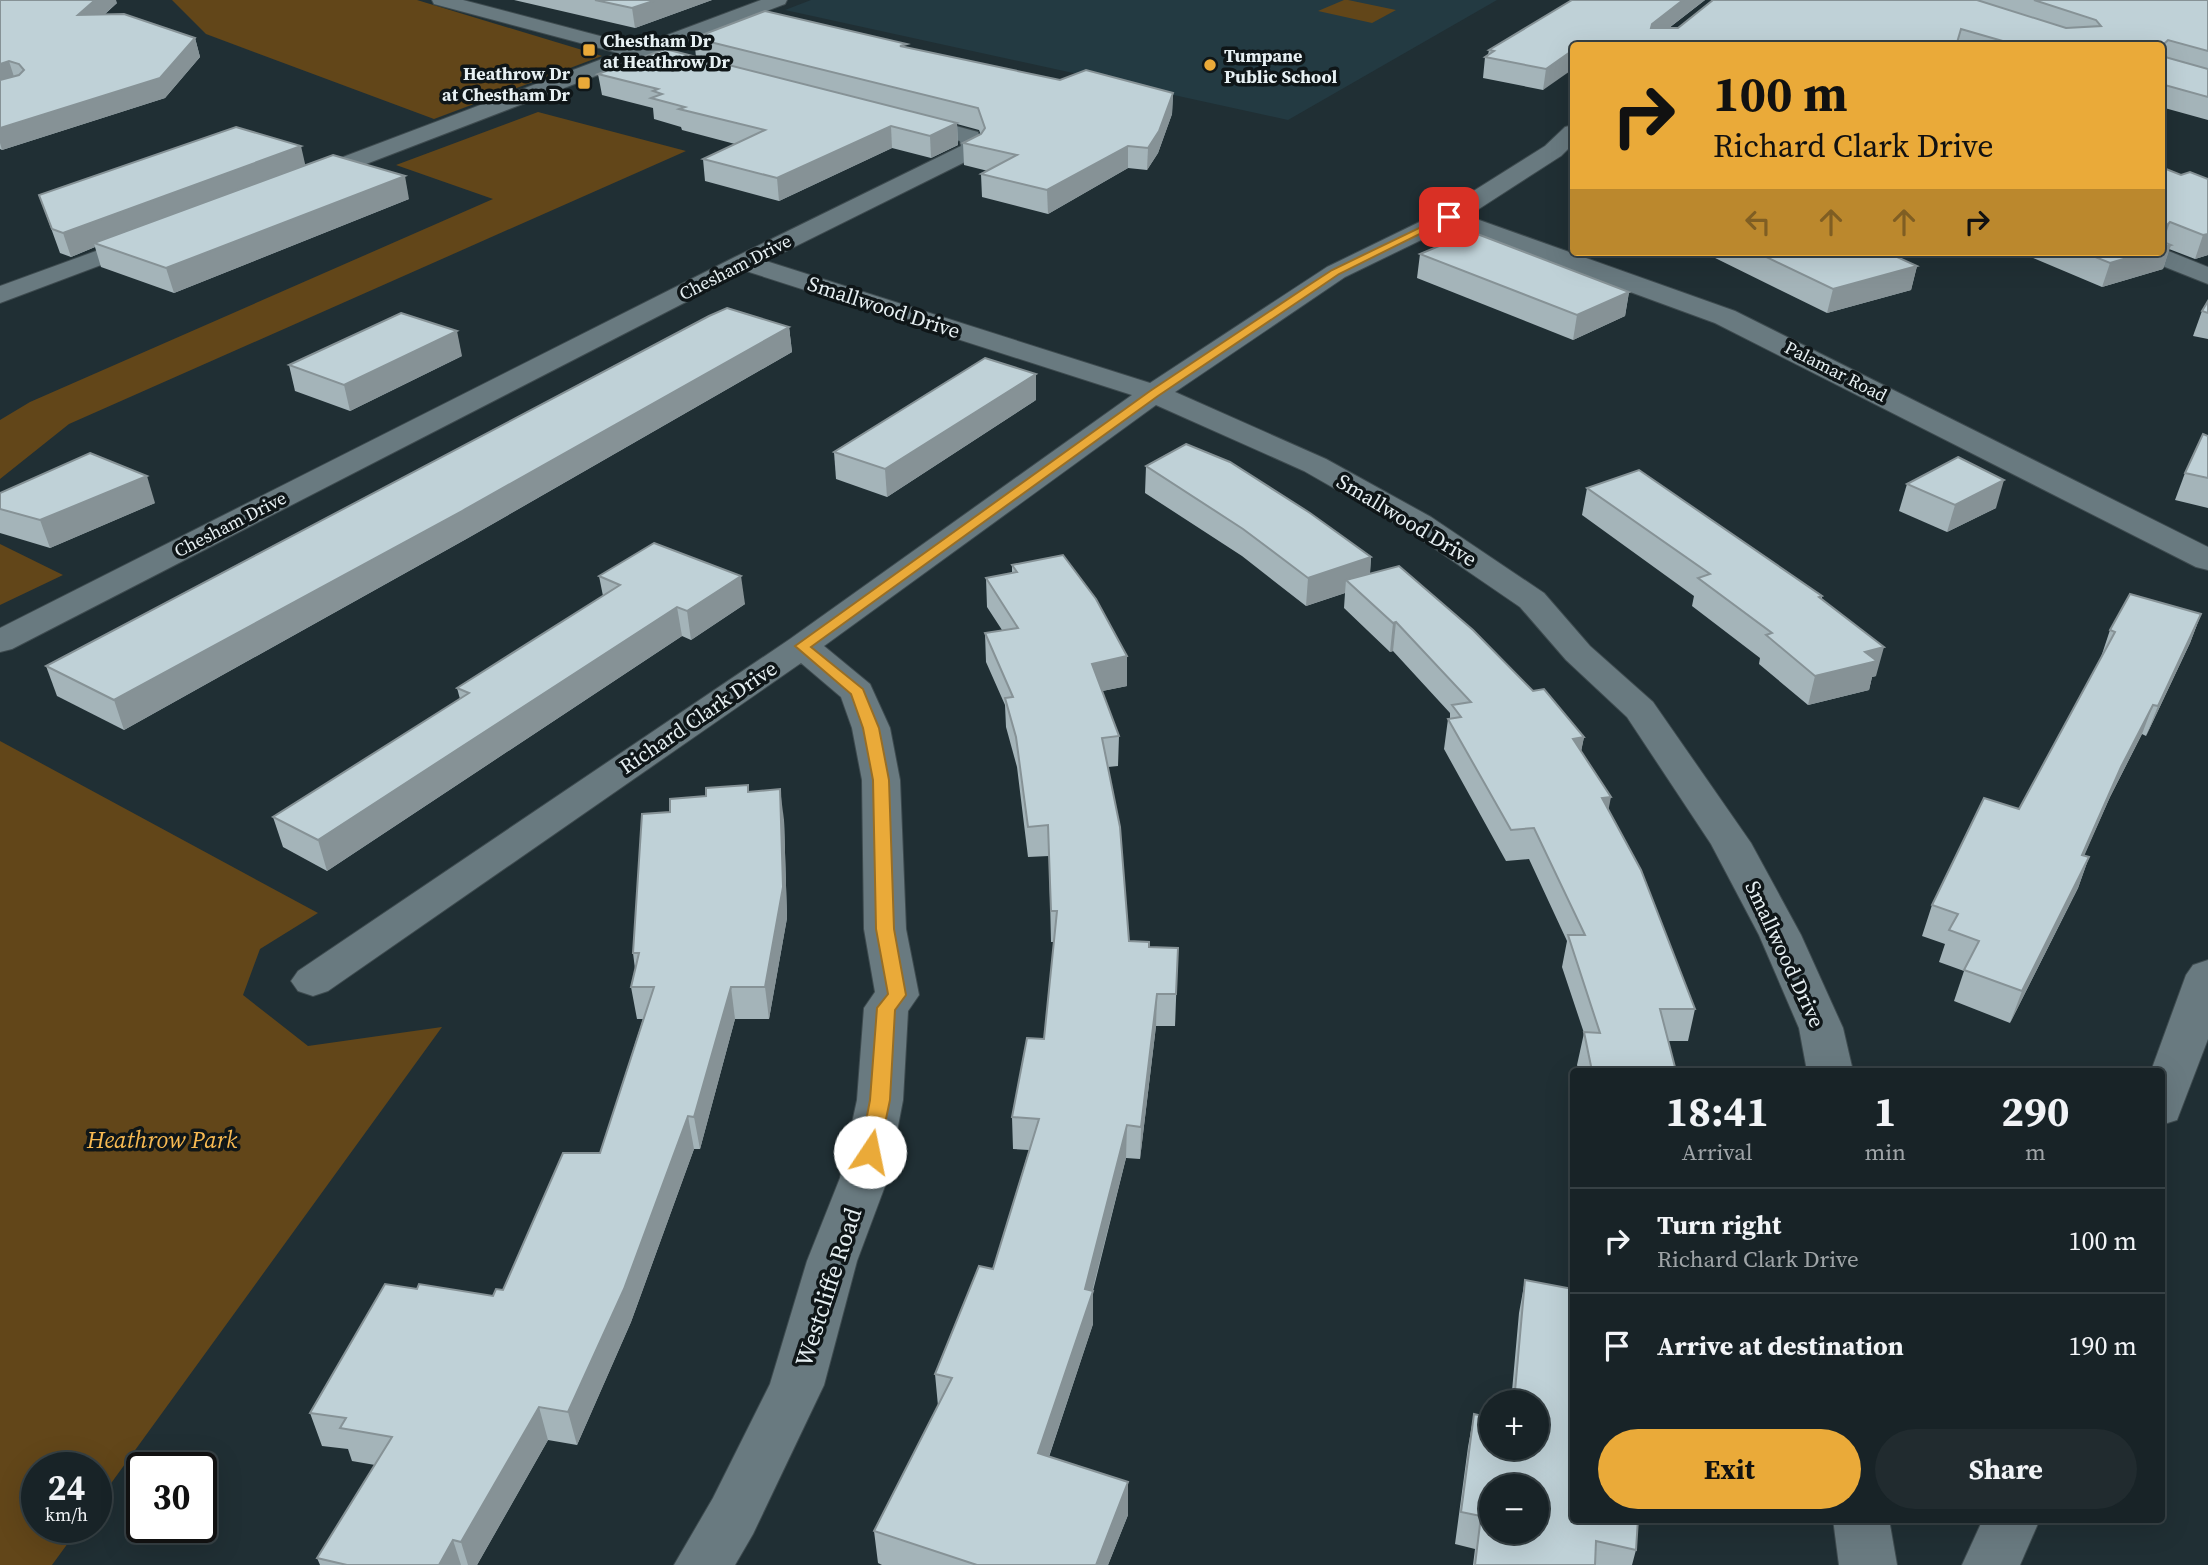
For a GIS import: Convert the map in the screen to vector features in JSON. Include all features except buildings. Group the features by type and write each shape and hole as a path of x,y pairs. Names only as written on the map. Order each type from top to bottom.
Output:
{"street":[{"path":"441,0 715,73"},
{"path":"278,190 778,0"},
{"name":"Chesham Drive","path":"0,642 744,262 973,149 970,137 886,115"},
{"name":"Richard Clark Drive","path":"313,981 802,646 1154,393 1336,272 1449,217 1553,152 1570,135"},
{"name":"Palamar Road","path":"1449,217 1725,317 2208,560"},
{"path":"0,295 164,233"},
{"path":"2159,256 2208,276"},
{"name":"Smallwood Drive","path":"744,262 1154,393 1315,465 1420,524 1532,600 1578,653 1640,710 1731,843 1786,947 1821,1028 1829,1068"},
{"name":"Westcliffe Road","path":"704,1565 733,1516 797,1385 832,1261 864,1178 880,1100 886,1008 897,995 885,929 882,792 871,728 858,692 802,646"},
{"path":"2165,1097 2208,975"},
{"path":"1862,1523 1868,1565"},
{"path":"1991,1565 2009,1523"}],"shaded area":[{"name":"Tumpane Public School","path":"811,0 1497,0 1288,120 785,10"}],"green space":[{"path":"172,0 417,0 602,56 434,119 206,34"},
{"path":"1344,0 1396,10 1372,23 1318,11"},
{"path":"538,112 686,151 69,424 0,479 0,420 30,402 493,199 396,165"},
{"path":"0,544 63,575 0,605"},
{"name":"Heathrow Park","path":"0,741 318,913 260,949 243,995 308,1046 442,1027 134,1452 126,1452 126,1463 112,1482 112,1452 21,1452 21,1543 68,1543 52,1565 0,1565"}],"place":[{"name":"Chestham Dr at Heathrow Dr","path":"589,50"},
{"name":"Tumpane Public School","path":"1210,65"},
{"name":"Heathrow Dr at Chestham Dr","path":"584,83"}],"route":[{"path":"870,1152 880,1100 886,1008 897,995 885,929 885,838 881,780 871,728 858,692 802,646 1154,393 1313,287 1336,272 1449,217"}]}
